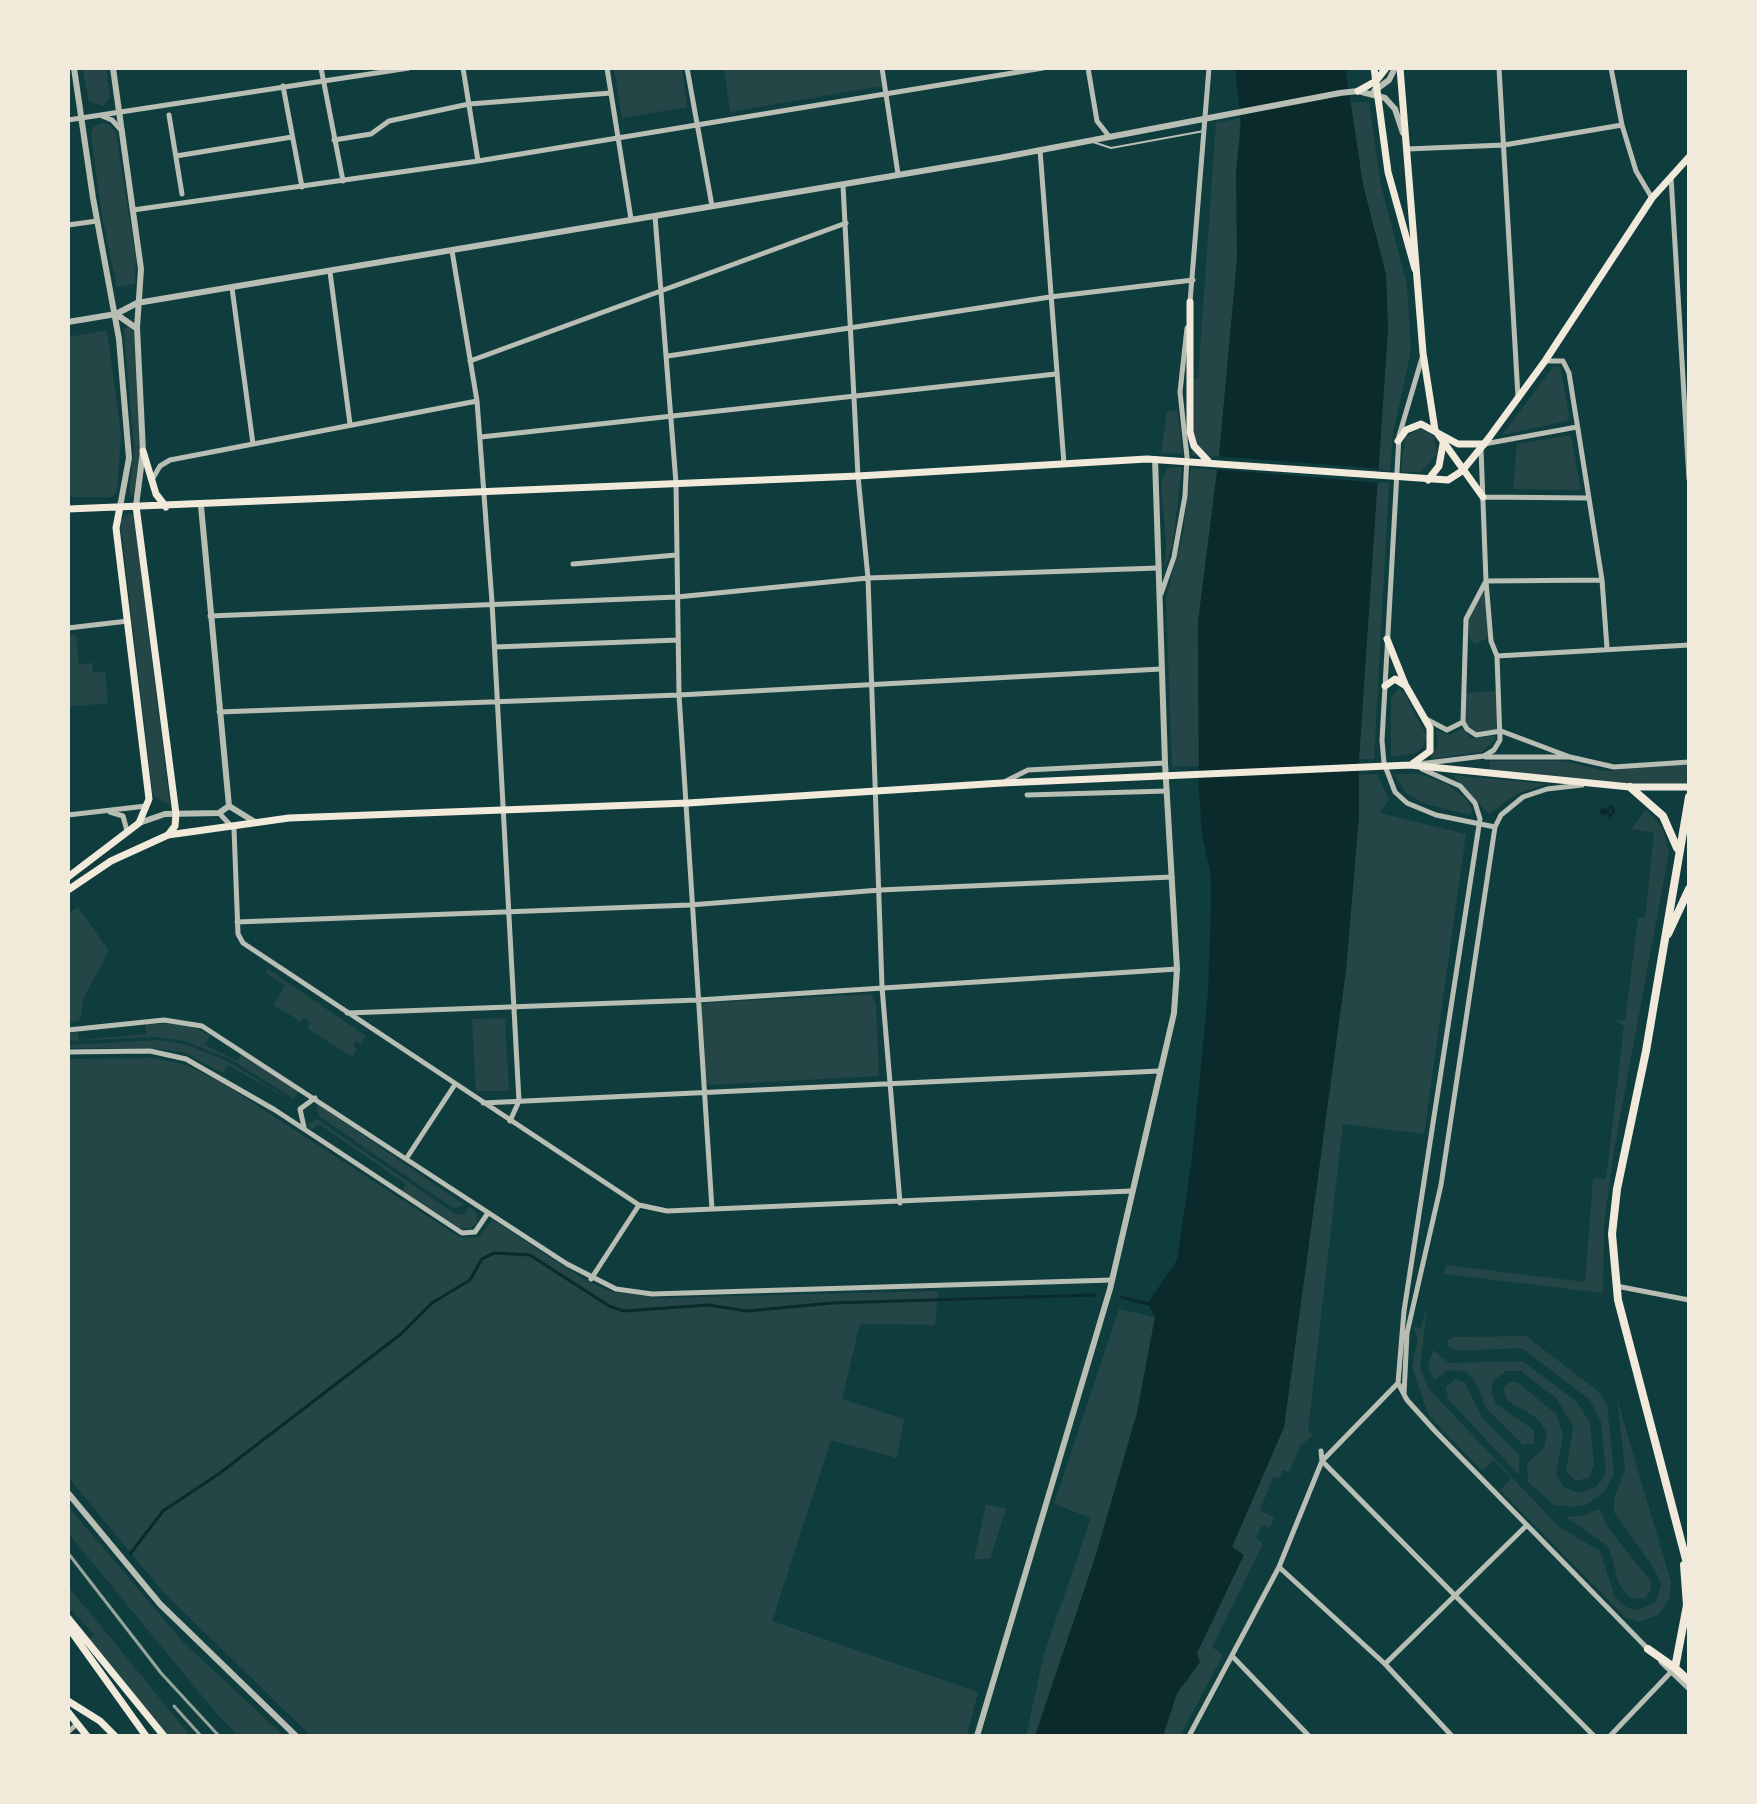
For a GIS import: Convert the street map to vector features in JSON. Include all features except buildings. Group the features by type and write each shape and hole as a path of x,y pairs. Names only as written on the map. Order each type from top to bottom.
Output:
{"highway":[{"path":"1630,787 1663,816 1672,831 1678,854"},
{"path":"1689,797 1613,1213 1615,1286 1689,1571"},
{"path":"1663,946 1689,889"},
{"path":"1673,1670 1687,1605 1683,1554"},
{"path":"1679,1648 1689,1641"},
{"path":"1648,1649 1689,1681"}],"main road":[{"path":"1374,68 1388,172 1420,283"},
{"path":"1358,91 1374,83 1386,68"},
{"path":"1397,68 1420,283 1423,353 1435,430 1483,497"},
{"path":"68,509 201,506 858,476 1155,459 1448,480 1462,471 1482,446 1545,361 1652,198 1689,157"},
{"path":"1190,302 1191,437 1197,451 1210,462"},
{"path":"1398,441 1404,431 1414,425 1435,430 1458,444 1482,446"},
{"path":"1424,480 1439,466 1443,444"},
{"path":"143,451 156,494 166,507"},
{"path":"136,506 176,814 175,826 168,835"},
{"path":"68,875 139,823 148,805 116,523 120,507"},
{"path":"1387,639 1406,686 1431,732 1432,746 1422,760 1410,765"},
{"path":"1385,686 1395,679 1406,686"},
{"path":"70,889 120,857 168,835 268,820 688,803 1002,783 1410,765 1630,787 1689,787"},
{"path":"68,1618 164,1736"},
{"path":"68,1627 146,1736"},
{"path":"68,1701 100,1721 114,1735"},
{"path":"68,1712 87,1736"}],"street":[{"path":"74,68 97,221 116,314 129,458 120,507"},
{"path":"113,68 141,269 137,328 143,451 136,506"},
{"path":"321,68 343,181"},
{"path":"68,120 409,68"},
{"path":"463,68 478,161"},
{"path":"607,68 631,219"},
{"path":"687,68 712,206"},
{"path":"882,68 898,174"},
{"path":"133,210 478,161 1043,68"},
{"path":"1088,68 1097,121 1110,135"},
{"path":"1159,598 1174,557 1185,496 1187,457 1180,392 1193,280 1209,68"},
{"path":"1371,93 1386,83 1397,68"},
{"path":"1499,68 1518,397"},
{"path":"1611,68 1622,125 1636,171 1652,198"},
{"path":"283,86 302,187"},
{"path":"68,322 116,314 137,303 843,185 1358,91 1389,101 1406,144 1504,145 1622,125"},
{"path":"334,140 371,134 389,121 469,104 611,93"},
{"path":"96,115 112,120 124,136"},
{"path":"169,115 182,194"},
{"path":"176,156 292,137"},
{"path":"1040,150 1064,464"},
{"path":"1671,176 1689,479"},
{"path":"843,185 858,476 868,578 882,987 900,1203"},
{"path":"655,216 676,483 679,695 688,803 690,905 712,1209"},
{"path":"68,225 97,221"},
{"path":"470,361 846,223"},
{"path":"452,251 477,401 485,492 519,1101 510,1121"},
{"path":"330,272 350,424"},
{"path":"668,356 1050,297 1193,280"},
{"path":"232,288 253,444"},
{"path":"116,314 137,328"},
{"path":"1423,353 1398,441 1383,756 1395,792 1423,811 1495,827"},
{"path":"1545,361 1558,360 1566,365 1602,580 1607,648"},
{"path":"481,437 1056,374"},
{"path":"152,479 160,466 170,460 477,401"},
{"path":"1477,757 1494,750 1501,731 1497,656 1491,641 1486,581 1482,446 1577,427"},
{"path":"977,1736 1110,1289 1174,1013 1177,969 1165,763 1155,459"},
{"path":"1483,497 1588,498"},
{"path":"201,506 229,806 242,817 255,822"},
{"path":"573,564 676,555"},
{"path":"209,616 492,602 677,597 868,578 1158,568"},
{"path":"1486,581 1602,580"},
{"path":"1486,581 1466,619 1463,722 1473,734 1501,731 1606,767 1689,762"},
{"path":"68,628 128,621"},
{"path":"495,647 678,640"},
{"path":"1497,656 1689,645"},
{"path":"218,712 679,695 1161,669"},
{"path":"1423,717 1447,730 1463,722"},
{"path":"1410,765 1477,757 1570,757"},
{"path":"1002,783 1028,770 1165,763"},
{"path":"1410,765 1442,775 1460,786 1475,803 1480,824 1404,1311 1398,1383 1404,1395 1526,1526 1648,1649"},
{"path":"1404,1395 1407,1333 1441,1185 1495,827 1507,809 1532,793 1592,784"},
{"path":"1027,795 1167,791"},
{"path":"68,815 148,805"},
{"path":"139,823 176,814 219,813 229,806"},
{"path":"101,811 123,816 127,824 124,836"},
{"path":"219,813 233,826 237,922 243,943 454,1086 639,1205 663,1211 1131,1191"},
{"path":"237,922 690,905 880,890 1172,877"},
{"path":"346,1013 698,1000 1177,969"},
{"path":"68,1030 126,1021 191,1022 316,1098 591,1279 616,1289 652,1294 1112,1280"},
{"path":"68,1052 150,1051 180,1057 217,1075 304,1129 462,1233 475,1232 488,1213"},
{"path":"482,1103 1159,1071"},
{"path":"406,1159 454,1086"},
{"path":"304,1129 300,1109 316,1098"},
{"path":"591,1279 639,1205"},
{"path":"1615,1286 1689,1300"},
{"path":"1189,1736 1234,1658 1279,1567 1322,1461 1398,1383"},
{"path":"1382,1400 1404,1395"},
{"path":"1321,1451 1322,1461 1594,1736"},
{"path":"68,1493 160,1604 296,1736"},
{"path":"1385,1664 1526,1526"},
{"path":"1279,1567 1385,1664 1452,1736"},
{"path":"1234,1658 1309,1736"},
{"path":"1610,1736 1673,1670 1689,1689"},
{"path":"68,1732 77,1724"}],"lane":[{"path":"1088,140 1111,148 1206,130"}],"shaded area":[{"path":"82,68 106,68 110,97 103,106 89,101"},
{"path":"614,68 682,68 687,107 622,118"},
{"path":"724,68 879,68 882,86 730,112"},
{"path":"1235,68 1345,68 1363,185 1386,275 1388,329 1359,759 1359,815 1346,970 1284,1427 1232,1547 1244,1555 1197,1653 1200,1662 1177,1693 1163,1736 1035,1736 1095,1558 1137,1413 1155,1317 1148,1303 1177,1260 1192,1158 1208,992 1211,911 1211,876 1202,835 1199,790 1198,622 1219,457 1237,260 1236,171 1241,123"},
{"path":"1351,102 1369,102 1381,186 1407,285 1411,351 1393,433 1390,471 1378,470 1388,329 1386,275 1363,185"},
{"path":"1240,118 1237,260 1219,457 1192,455 1187,379 1198,379 1216,123"},
{"path":"109,124 116,133 136,260 135,284 117,287 102,217 91,134 93,127"},
{"path":"129,326 133,331 145,447 135,498 129,493 134,450 124,329"},
{"path":"107,330 121,434 117,490 112,497 68,497 68,337"},
{"path":"1560,366 1569,415 1567,421 1502,435 1553,367"},
{"path":"1177,410 1183,454 1161,453 1167,412"},
{"path":"1421,428 1434,436 1437,454 1421,472 1401,472 1405,437"},
{"path":"1571,435 1581,490 1513,489 1517,444"},
{"path":"1182,467 1173,542 1164,572 1166,545 1161,482 1167,468"},
{"path":"1191,468 1217,470 1198,622 1199,766 1172,767 1166,598 1183,534"},
{"path":"1377,482 1389,483 1374,759 1359,759"},
{"path":"128,513 134,516 170,806 153,796 120,520"},
{"path":"1485,588 1489,637 1476,644 1466,635 1467,620"},
{"path":"68,635 76,635 79,664 92,663 93,673 105,671 108,703 68,707"},
{"path":"1399,688 1427,737 1423,747 1414,754 1391,757 1391,698"},
{"path":"1498,691 1498,730 1477,733 1469,730 1465,720 1465,693"},
{"path":"1463,728 1471,738 1495,736 1495,740 1482,752 1430,759 1438,745 1436,730 1450,735"},
{"path":"1490,761 1563,761 1605,771 1689,764 1689,786 1583,781 1490,769"},
{"path":"1377,774 1389,800 1379,813 1466,834 1424,1134 1343,1124 1308,1430 1313,1435 1300,1446 1289,1472 1283,1470 1279,1478 1273,1477 1260,1510 1274,1518 1270,1528 1262,1525 1256,1538 1263,1544 1212,1647 1223,1655 1180,1736 1163,1736 1177,1693 1191,1675 1197,1653 1243,1555 1232,1547 1284,1427 1346,970 1359,815 1359,775"},
{"path":"1394,774 1420,774 1447,784 1465,798 1473,811 1469,815 1423,803 1406,793"},
{"path":"1452,775 1546,784 1516,794 1489,814"},
{"path":"1646,809 1663,829 1669,852 1615,1144 1604,1224 1603,1293 1444,1274 1446,1265 1585,1282 1593,1178 1606,1179 1624,1026 1614,1020 1625,1021 1638,918 1645,918 1654,833 1631,829"},
{"path":"78,907 109,951 84,997 80,1020 68,1023 68,913"},
{"path":"268,969 366,1036 361,1044 356,1041 353,1046 357,1049 352,1057 307,1028 311,1023 303,1018 299,1023 296,1018 273,1006 285,986 265,972"},
{"path":"871,994 876,1004 879,1076 710,1085 705,1081 701,1006 705,1003"},
{"path":"505,1018 509,1091 476,1091 472,1019"},
{"path":"146,1024 184,1024 198,1029 210,1036 205,1045 237,1061 242,1054 298,1091 294,1099 230,1059 185,1041 156,1037 68,1041 68,1034 78,1032 79,1040 146,1034"},
{"path":"158,1040 185,1044 229,1062 292,1101 228,1065 223,1073 183,1052 150,1048 68,1048 68,1045"},
{"path":"154,1058 186,1065 219,1081 461,1238 479,1237 493,1220 583,1279 611,1292 659,1298 938,1291 935,1325 860,1324 842,1399 904,1419 897,1458 831,1440 772,1621 978,1692 967,1736 311,1736 164,1593 68,1477 68,1059"},
{"path":"316,1103 462,1206 453,1208 319,1116"},
{"path":"317,1119 455,1214 463,1215 469,1207 476,1212 477,1223 470,1229 460,1228 402,1192 406,1184 319,1124 311,1130 307,1124"},
{"path":"1427,1307 1420,1368 1429,1389 1559,1527 1600,1551 1615,1597 1628,1608 1638,1610 1656,1602 1661,1585 1655,1570 1614,1512 1614,1499 1625,1470 1617,1399 1671,1582 1670,1598 1658,1615 1639,1622 1625,1617 1500,1490 1511,1478 1494,1460 1482,1471 1429,1416 1412,1367 1418,1340 1413,1327 1421,1328"},
{"path":"1119,1309 1155,1317 1137,1413 1095,1558 1035,1736 1026,1736 1044,1654 1091,1518 1054,1504"},
{"path":"1526,1336 1598,1391 1607,1404 1614,1474 1605,1491 1586,1505 1554,1505 1528,1482 1527,1463 1544,1448 1547,1433 1538,1419 1507,1400 1503,1388 1509,1382 1517,1382 1556,1414 1563,1434 1556,1475 1565,1488 1579,1493 1596,1487 1606,1473 1601,1422 1590,1400 1522,1348 1456,1351 1447,1346 1448,1340 1454,1337"},
{"path":"1433,1350 1449,1363 1522,1361 1577,1402 1590,1423 1594,1465 1590,1477 1576,1481 1566,1472 1573,1427 1557,1399 1521,1371 1506,1371 1493,1381 1491,1392 1496,1404 1534,1430 1534,1443 1523,1445 1486,1408 1475,1381 1467,1372 1449,1370 1434,1380 1428,1366"},
{"path":"1456,1379 1465,1383 1482,1418 1519,1455 1519,1475 1448,1399 1446,1387"},
{"path":"986,1504 1006,1509 990,1559 974,1559"},
{"path":"68,1506 183,1642 284,1736 238,1736 217,1714 68,1533"},
{"path":"1599,1509 1610,1530 1651,1582 1651,1590 1645,1598 1636,1599 1627,1595 1619,1584 1609,1547 1566,1517 1582,1516"},
{"path":"68,1587 190,1736 167,1736 89,1639 94,1634 68,1607"}],"pier":[{"path":"1215,456 1383,469 1381,483 1213,469"}],"waterway":[{"path":"1610,806 1614,811 1610,816"},
{"path":"1603,809 1606,811 1604,814 1601,812 1603,809"},
{"path":"130,1554 163,1511 220,1473 401,1334 432,1303 470,1280 482,1259 494,1253 530,1255 609,1306 624,1311 708,1305 747,1311 832,1303 1095,1295"},
{"path":"1121,1297 1148,1304"}],"railway":[{"path":"68,1553 161,1673 219,1736"},
{"path":"174,1706 201,1736"}]}
